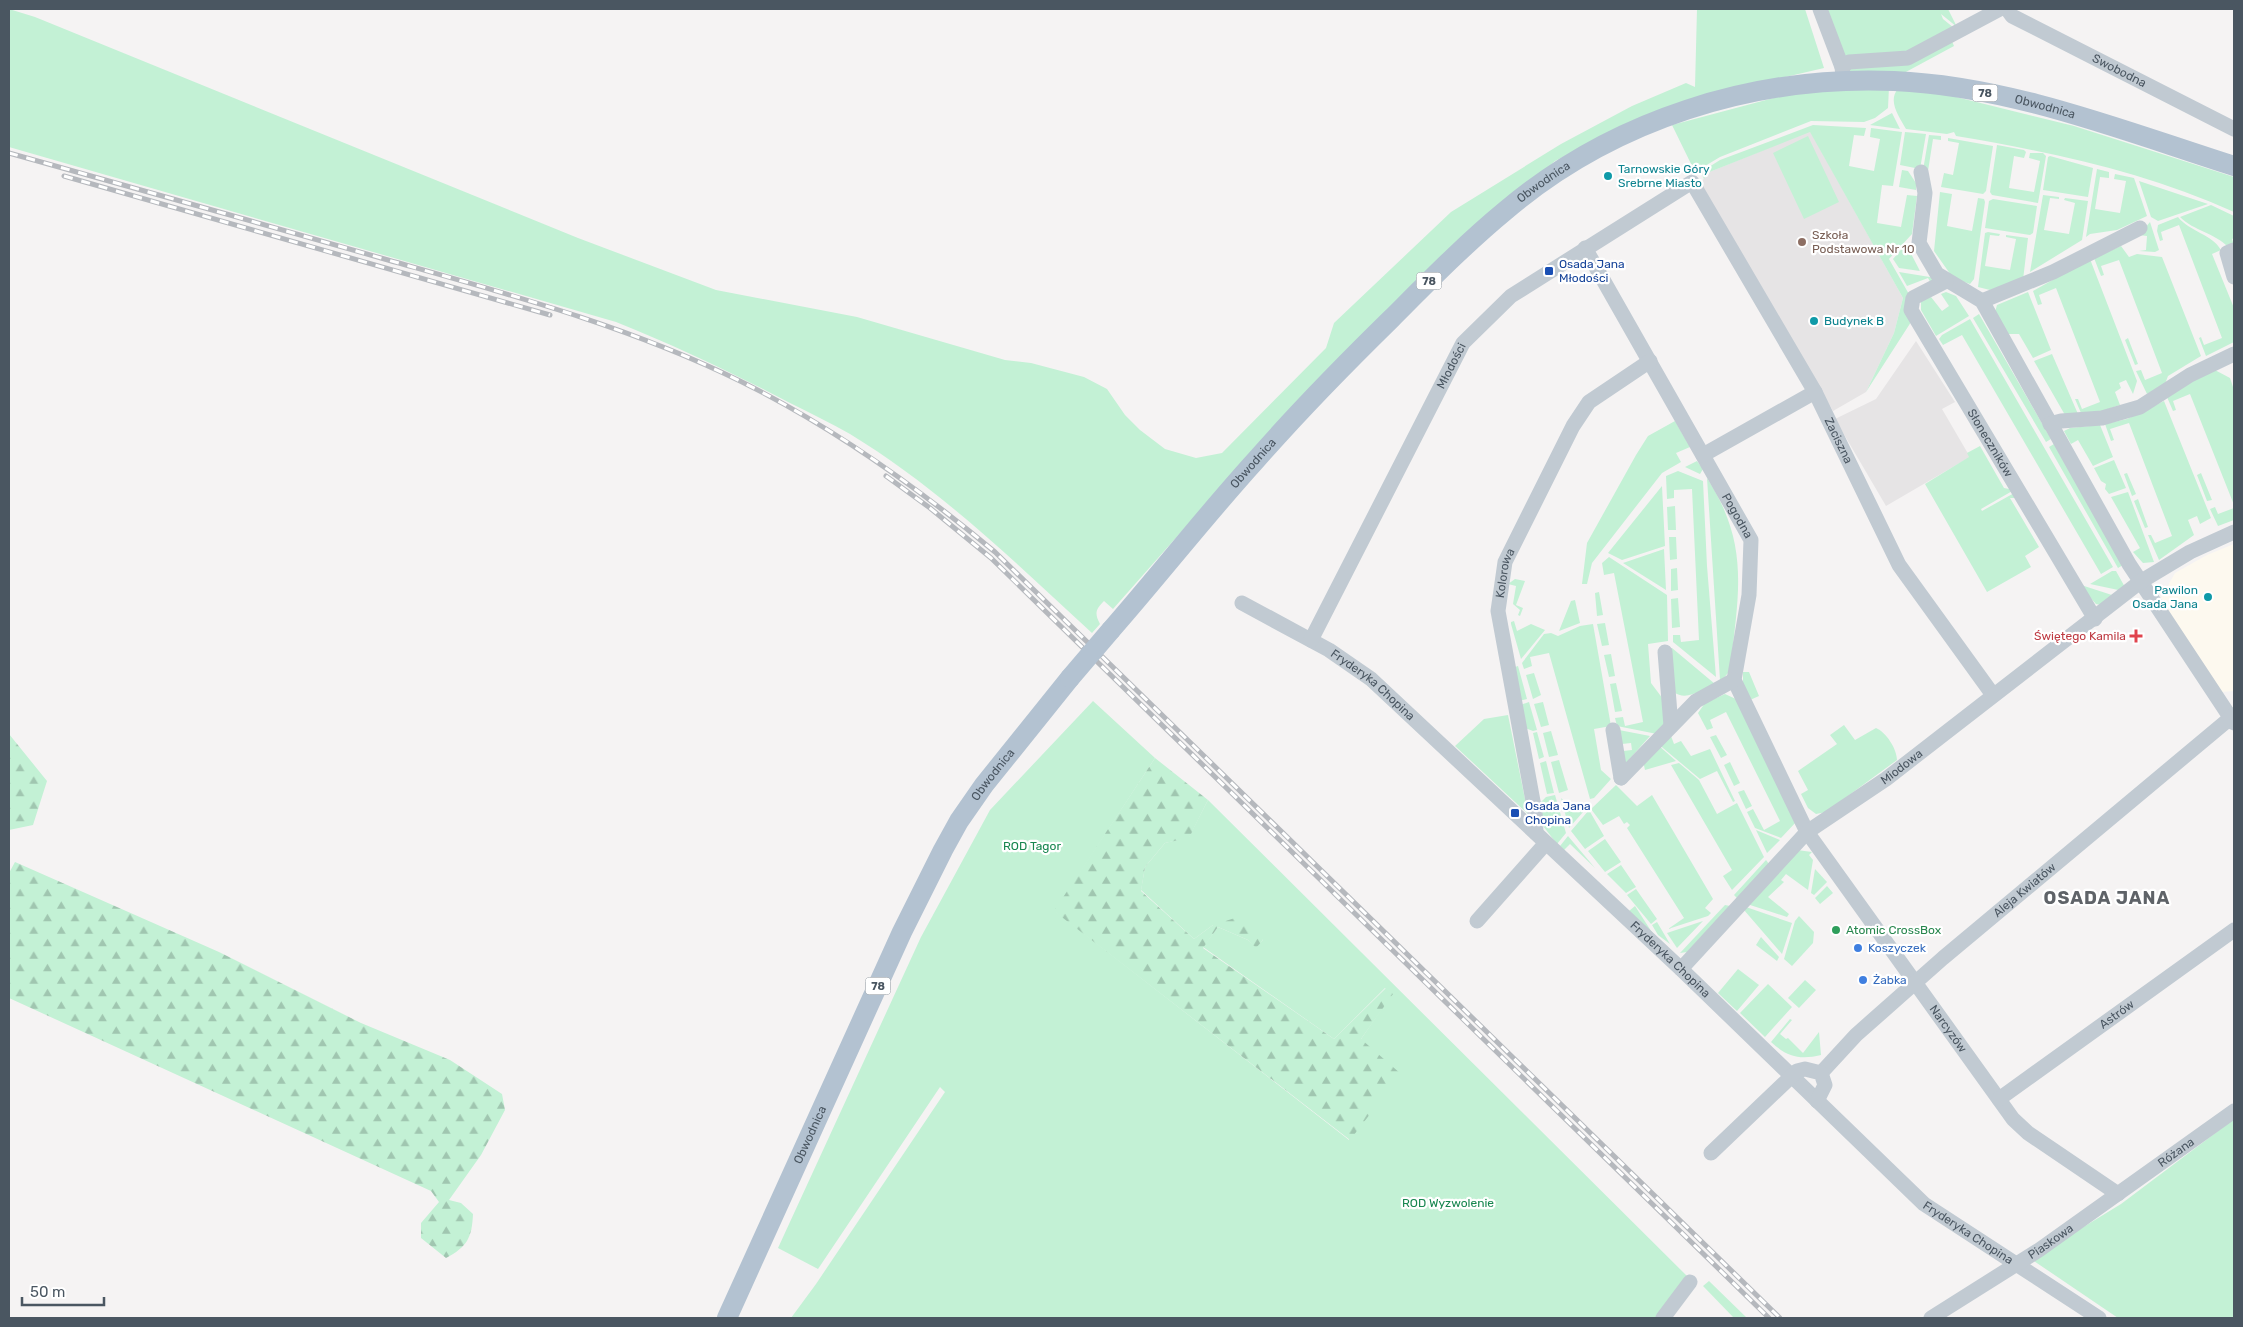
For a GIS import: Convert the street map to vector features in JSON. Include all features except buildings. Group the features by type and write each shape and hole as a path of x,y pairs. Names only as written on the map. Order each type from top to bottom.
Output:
{"main road":[{"name":"Obwodnica","path":"727,1318 902,932 958,822 984,785 1070,678 1255,460 1304,407 1434,276 1506,210 1587,154 1651,122 1685,109 1761,90 1842,74 1976,91 2123,129 2234,153"},
{"name":"Obwodnica","path":"2123,129 2234,166"}],"street":[{"path":"1820,9 1842,74"},
{"path":"1842,74 1849,62 1908,58 2000,9"},
{"name":"Swobodna","path":"2007,9 2012,16 2234,129"},
{"path":"1921,172 1925,194 1919,243 1934,270 1946,281 1982,301 2140,582 2233,718"},
{"name":"Młodości","path":"1310,640 1463,344 1511,296 1692,182"},
{"name":"Zaciszna","path":"1692,182 1814,392 1899,565 1993,696"},
{"path":"1982,301 2053,272 2140,228"},
{"name":"Pogodna","path":"1585,248 1751,540 1749,595 1734,680"},
{"path":"2234,250 2227,253 2234,277"},
{"name":"Słoneczników","path":"1946,281 1913,298 1911,310 2095,619"},
{"path":"2050,424 2061,421 2102,418 2140,407 2190,376 2234,354"},
{"name":"Kolorowa","path":"1541,838 1498,611 1505,562 1573,426 1589,402 1650,362"},
{"path":"1703,455 1814,392"},
{"path":"2140,582 2190,552 2234,532"},
{"name":"Miodowa","path":"1681,969 1807,832 1886,779 2095,619 2140,582"},
{"name":"Fryderyka Chopina","path":"1242,603 1310,640 1371,679 1681,969 1924,1204 2099,1318"},
{"path":"1665,652 1671,726"},
{"path":"1613,730 1621,778 1696,701 1734,680 1807,832"},
{"name":"Aleja Kwiatów","path":"1821,1073 1856,1035 1916,982 2233,718"},
{"name":"Narcyzów","path":"1807,832 2013,1119 2028,1133 2118,1194"},
{"path":"1477,921 1541,838"},
{"name":"Astrów","path":"2000,1099 2234,930"},
{"path":"1711,1152 1792,1076 1805,1069 1821,1073 1825,1085 1817,1101"},
{"name":"Różana","path":"2118,1194 2234,1111"},
{"name":"Piaskowa","path":"1931,1318 2017,1264 2118,1194"},
{"path":"1663,1318 1690,1282"}],"shaded area":[{"name":"Szkoła Podstawowa Nr 10","path":"1810,131 1903,298 1894,333 1866,392 1833,411 1700,185 1707,173"},
{"path":"1916,341 1955,402 1942,409 1970,457 1886,506 1835,419 1876,399"},
{"path":"2234,544 2234,691 2221,692 2159,601 2175,573 2207,555"}],"green space":[{"path":"9,9 35,17 578,238 716,290 857,317 1005,360 1031,363 1084,377 1107,389 1125,415 1140,430 1165,449 1196,458 1222,453 1326,348 1334,323 1451,212 1561,144 1632,106 1686,83 1695,87 1697,9 1805,9 1824,68 1718,93 1634,120 1555,161 1397,301 1219,489 1113,609 1104,601 1101,604 1097,614 1100,624 1092,633 946,502 883,455 828,422 682,350 616,322 9,147"},
{"path":"1815,9 1948,9 1957,27 1941,14 1943,19 1954,28 1948,32 1954,46 1878,87 1889,87 1888,108 1875,118 1864,122 1811,121 1720,157 1695,172 1672,125 1804,90 1843,89"},
{"path":"1898,89 1932,91 2074,126 2234,177 2234,212 2167,185 2098,165 1956,136 1954,132 1947,134 1906,129 1894,104 1895,94"},
{"path":"1892,113 1900,129 1870,125"},
{"path":"1813,125 1866,128 1864,136 1854,135 1849,166 1874,171 1880,139 1870,137 1871,128 1902,132 1893,186 1882,185 1877,223 1901,227 1907,195 1917,196 1912,234 1889,259 1910,296 1911,322 1866,392 1894,333 1903,298 1810,132 1707,173 1704,179 1701,172 1720,160"},
{"path":"1905,132 1926,134 1920,169 1900,165"},
{"path":"1929,135 1941,136 1941,140 1933,139 1928,171 1923,170"},
{"path":"1808,136 1839,202 1804,219 1773,153"},
{"path":"1948,138 1993,146 1986,191 1983,194 1941,187 1944,173 1953,175 1959,143 1948,141"},
{"path":"1997,145 2026,152 2024,158 2014,156 2009,188 2034,192 2040,161 2029,158 2030,153 2043,153 2046,156 2038,203 1992,195 1990,192"},
{"path":"2048,157 2093,168 2088,197 2043,190"},
{"path":"2097,169 2109,172 2109,178 2100,177 2095,209 2120,213 2126,181 2114,179 2115,174 2134,178 2147,216 2117,230 2090,234 2086,237"},
{"path":"1902,170 1908,171 1916,183 1916,190 1899,187"},
{"path":"2139,181 2208,204 2158,221 2151,217"},
{"path":"1940,192 1952,194 1947,226 1972,231 1978,198 1984,199 1985,202 1974,279 1970,284 1953,278 1934,251"},
{"path":"2043,195 2059,197 2059,199 2050,198 2044,230 2069,234 2075,203 2064,200 2065,198 2088,201 2082,240 2030,272"},
{"path":"1993,199 2037,206 2033,233 2030,235 1985,228 1989,201"},
{"path":"2211,205 2234,216 2234,238 2232,239 2234,245 2228,247 2217,238 2192,226 2180,217"},
{"path":"2178,217 2212,240 2221,250 2212,254 2234,308 2234,342 2206,356 2199,338 2201,337 2204,345 2222,338 2179,225 2161,232 2163,240 2160,241 2157,231 2158,225"},
{"path":"2150,222 2159,250 2155,252 2139,251 2146,250 2147,236 2139,235"},
{"path":"1985,233 2000,234 1999,236 1990,235 1985,266 2010,270 2016,239 2006,237 2006,235 2028,238 2023,280 1990,290 1978,287"},
{"path":"1906,244 1920,271 1899,268 1893,259"},
{"path":"2121,246 2129,257 2137,254 2162,257 2201,356 2168,376 2165,384 2147,394 2136,371 2141,370 2145,380 2162,373 2119,260 2101,266 2104,275 2101,276 2094,258"},
{"path":"2090,259 2137,381 2133,394 2126,380 2119,383 2121,388 2115,392 2120,405 2099,412 2081,413 2075,399 2078,399 2082,409 2100,402 2056,288 2039,295 2042,304 2038,305 2033,291"},
{"path":"1899,272 1936,278 1932,285 1928,278 1907,286"},
{"path":"1946,292 1956,296 1969,316 1936,336 1921,310 1921,301 1931,297 1942,311 1949,306 1941,294"},
{"path":"2028,292 2051,350 2033,358 2019,334 2007,334 1995,312 1997,305"},
{"path":"1979,314 2051,439 2046,442 1973,318"},
{"path":"1970,319 2113,567 2101,574 1962,335 1943,345 1939,339 1942,335"},
{"path":"2128,338 2138,364 2135,365 2125,340"},
{"path":"2052,354 2078,414 2065,415 2034,361"},
{"path":"2213,369 2230,378 2234,390 2234,505 2190,394 2173,401 2176,410 2173,411 2167,397"},
{"path":"2164,401 2211,518 2200,524 2197,516 2188,520 2194,535 2159,560 2148,535 2151,535 2155,543 2172,536 2129,423 2110,429 2114,440 2111,441 2105,424 2127,419"},
{"path":"1675,421 1690,447 1676,453 1681,462 1662,473 1592,563 1587,584 1582,584 1587,543 1636,455 1648,436"},
{"path":"2100,425 2113,457 2093,466 2078,440 2071,444 2064,431 2070,428"},
{"path":"2054,444 2123,565 2118,568 2049,447"},
{"path":"1980,446 2004,488 2014,490 1981,509 1982,511 2016,492 2020,498 2010,498 2039,547 2025,556 2031,567 1987,592 1925,484 1969,457 1967,453"},
{"path":"2114,460 2126,488 2109,494 2105,489 2106,484 2101,481 2094,468"},
{"path":"1697,461 1703,469 1700,474 1685,467"},
{"path":"1678,471 1703,481 1707,566 1716,677 1673,642 1673,635 1680,635 1681,642 1699,640 1692,489 1674,490 1674,498 1667,499 1666,476"},
{"path":"2127,473 2136,494 2132,496 2124,474"},
{"path":"2201,473 2212,500 2207,501 2197,475"},
{"path":"1707,478 1730,524 1738,568 1737,612 1731,662 1728,673 1722,680 1720,680"},
{"path":"1662,486 1665,546 1622,560 1608,553"},
{"path":"2128,492 2154,562 2143,563 2133,552 2140,548 2111,497"},
{"path":"2138,499 2148,527 2145,528 2134,501"},
{"path":"1675,506 1676,530 1668,530 1667,507"},
{"path":"2215,507 2218,514 2234,508 2234,520 2218,526 2210,509"},
{"path":"1669,537 1676,537 1677,559 1670,560"},
{"path":"1664,549 1666,590 1623,563"},
{"path":"1609,557 1667,595 1668,641 1648,644 1651,683 1666,703 1669,723 1657,734 1617,726 1615,718 1623,717 1625,726 1643,722 1614,573 1604,575 1602,563"},
{"path":"1677,568 1678,590 1671,591 1671,569"},
{"path":"2112,571 2116,571 2126,589 2123,591 2090,584"},
{"path":"1515,579 1525,581 1516,605 1523,608 1520,616 1518,615 1520,610 1513,604 1516,586 1508,584"},
{"path":"2078,584 2115,596 2101,605 2096,604"},
{"path":"1599,592 1603,615 1597,616 1595,593"},
{"path":"1678,598 1680,627 1672,628 1671,599"},
{"path":"1575,600 1580,623 1559,631 1571,601"},
{"path":"1514,621 1517,631 1531,624 1545,630 1521,659 1511,624"},
{"path":"1605,623 1609,645 1602,646 1597,624"},
{"path":"1593,624 1611,726 1594,729 1601,770 1611,779 1594,798 1590,799 1549,653 1530,657 1532,666 1524,669 1522,663 1544,634 1551,633 1558,636 1580,626"},
{"path":"1672,648 1715,684 1684,696 1674,692 1669,649"},
{"path":"1611,654 1615,676 1609,677 1604,655"},
{"path":"1518,666 1527,699 1519,701 1512,668"},
{"path":"1743,672 1749,672 1759,696 1750,700 1743,685"},
{"path":"1534,673 1541,695 1533,699 1526,675"},
{"path":"1616,683 1622,711 1615,712 1610,684"},
{"path":"1725,694 1738,700 1797,821 1781,838 1755,828 1747,812 1753,809 1764,830 1780,821 1726,712 1710,720 1713,728 1707,730 1698,713 1705,703"},
{"path":"1093,701 1155,758 1055,911 1349,1140 1361,1039 1392,994 1385,988 1334,1039 1203,947 1218,927 1248,940 1256,947 1263,940 1213,925 1194,939 1141,890 1145,867 1165,843 1189,837 1208,800 1688,1277 1655,1318 791,1318 816,1284 945,1092 940,1087 818,1269 778,1248 921,937 990,810"},
{"path":"1529,702 1537,730 1533,731 1525,728 1520,705"},
{"path":"1543,702 1549,725 1541,727 1534,704"},
{"path":"1508,715 1528,814 1455,746 1484,719"},
{"path":"1844,725 1855,740 1876,728 1880,730 1893,746 1897,760 1826,812 1816,814 1808,808 1801,794 1808,790 1798,771 1837,744 1830,735"},
{"path":"1619,730 1650,736 1625,764 1623,751 1632,750 1631,743 1622,744"},
{"path":"1551,731 1558,755 1549,757 1543,733"},
{"path":"1537,732 1544,757 1539,759 1533,733"},
{"path":"9,734 47,781 33,825 9,830"},
{"path":"1716,735 1727,755 1721,758 1710,737"},
{"path":"1671,736 1674,744 1681,741 1691,756 1710,749 1735,801 1733,802 1717,771 1700,779 1657,743"},
{"path":"1657,744 1676,761 1645,770 1643,761"},
{"path":"1155,758 1208,800 1189,838 1165,843 1145,867 1141,891 1194,939 1213,925 1238,917 1263,940 1256,948 1248,940 1218,927 1203,948 1334,1039 1386,988 1393,994 1361,1039 1401,1074 1350,1140 1054,911"},
{"path":"1559,760 1568,790 1559,793 1551,762"},
{"path":"1546,761 1554,793 1547,794 1540,763"},
{"path":"1730,762 1740,783 1734,786 1724,765"},
{"path":"1679,763 1699,780 1717,814 1737,803 1764,857 1732,890 1723,876 1732,870 1671,765"},
{"path":"1616,785 1637,806 1652,795 1713,899 1705,908 1711,913 1708,916 1668,929 1684,918 1627,828 1630,825 1627,822 1624,824 1619,816 1603,825 1591,809"},
{"path":"1744,790 1752,806 1746,809 1738,792"},
{"path":"1555,795 1566,833 1557,844 1543,826 1539,804 1546,797"},
{"path":"1561,798 1570,807 1584,811 1569,828"},
{"path":"1589,810 1604,836 1585,849 1571,831"},
{"path":"1756,830 1780,840 1767,853"},
{"path":"1568,836 1595,868 1570,844 1564,850 1560,846"},
{"path":"1605,839 1621,862 1605,872 1588,851"},
{"path":"1797,850 1812,852 1809,855 1813,860 1808,890 1786,874 1781,880 1784,882 1768,897 1789,914 1787,917 1747,904"},
{"path":"1766,860 1769,864 1737,898 1734,895"},
{"path":"15,862 219,952 361,1023 450,1060 502,1094 505,1110 481,1155 449,1200 461,1203 473,1214 470,1236 464,1246 446,1258 421,1238 421,1223 439,1202 431,1191 9,998 9,873"},
{"path":"1621,865 1636,887 1626,893 1607,874"},
{"path":"1815,869 1827,882 1814,895 1811,893"},
{"path":"1827,886 1833,893 1820,904 1815,898"},
{"path":"1636,889 1657,919 1651,924 1627,895"},
{"path":"1725,905 1730,906 1687,952 1680,953"},
{"path":"1635,906 1655,937 1629,911"},
{"path":"1746,907 1792,923 1782,954 1744,910"},
{"path":"1799,916 1814,932 1813,943 1792,966 1784,959 1795,921"},
{"path":"1703,921 1677,948 1667,933"},
{"path":"1657,922 1670,944 1658,935 1652,925"},
{"path":"1761,937 1779,957 1777,961 1756,945"},
{"path":"1738,969 1759,985 1737,1011 1718,993"},
{"path":"1805,980 1816,990 1799,1008 1788,998"},
{"path":"1768,984 1792,1007 1765,1037 1740,1013"},
{"path":"1790,1019 1792,1020 1780,1034 1786,1039 1788,1038 1803,1053 1819,1032 1821,1055 1794,1056 1771,1042"},
{"path":"2234,1119 2234,1318 2118,1318 2031,1259 2121,1204"},
{"path":"1709,1281 1747,1318 1734,1318 1703,1286"}],"railway":[{"path":"9,153 478,286 611,328 698,361 740,381 808,418 873,459 935,504 995,552 1780,1318"},
{"path":"64,176 550,315"},
{"path":"886,476 930,508 991,558 1769,1318"}],"place":[{"name":"Tarnowskie Góry Srebrne Miasto","path":"1608,176"},
{"name":"Szkoła Podstawowa Nr 10","path":"1802,242"},
{"name":"Osada Jana Młodości","path":"1549,271"},
{"name":"Budynek B","path":"1814,321"},
{"name":"Pawilon Osada Jana","path":"2208,597"},
{"name":"Świętego Kamila","path":"2136,636"},
{"name":"Osada Jana Chopina","path":"1515,813"},
{"name":"Atomic CrossBox","path":"1836,930"},
{"name":"Koszyczek","path":"1858,948"},
{"name":"Żabka","path":"1863,980"}],"district":[{"name":"OSADA JANA","path":"2107,898"}],"park label":[{"name":"ROD Tagor","path":"1032,846"},
{"name":"ROD Wyzwolenie","path":"1448,1203"}]}
